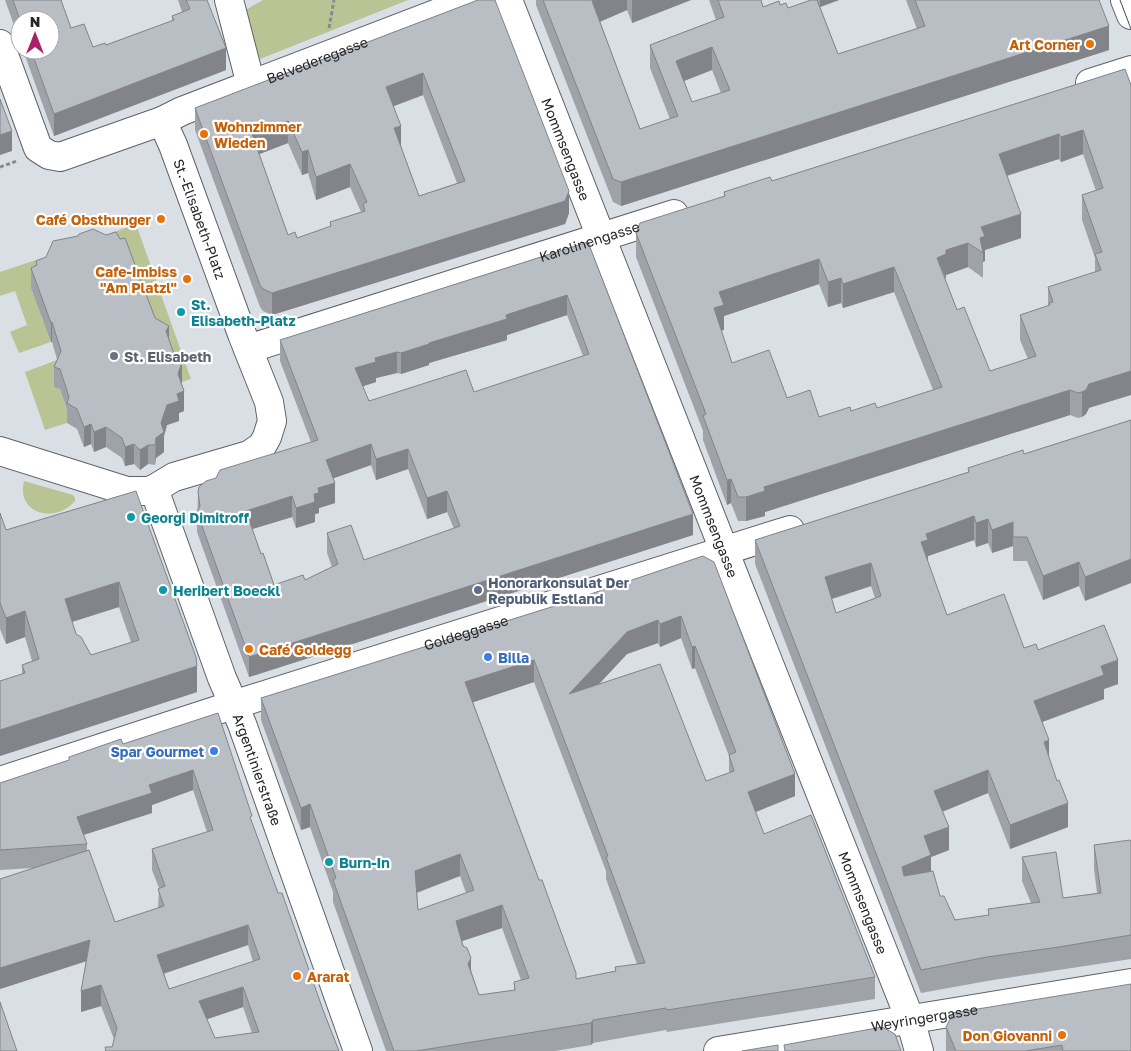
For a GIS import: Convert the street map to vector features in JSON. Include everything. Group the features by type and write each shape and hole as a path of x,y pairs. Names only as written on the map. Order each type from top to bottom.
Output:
{"street":[{"path":"229,0 251,85"},
{"name":"Belvederegasse","path":"162,121 472,0"},
{"name":"Mommsengasse","path":"508,0 910,1019 919,1051"},
{"path":"1125,0 1131,15"},
{"path":"0,44 34,137 40,150 49,155 60,156 162,121"},
{"path":"1066,90 1131,70"},
{"name":"St.-Elisabeth-Platz","path":"0,451 127,491 140,492 154,489 174,477 249,455 262,446 270,428 271,411 269,402 173,145 162,121"},
{"name":"Karolinengasse","path":"248,350 699,206"},
{"name":"Argentinierstraße","path":"154,489 222,678 246,734 358,1051"},
{"name":"Goldeggasse","path":"0,781 233,705 814,522"},
{"name":"Weyringergasse","path":"718,1051 1131,983"}],"path":[{"path":"328,33 334,0"}],"green space":[{"path":"263,0 408,0 245,65 233,17"},
{"path":"136,224 191,379 182,382 97,238"},
{"path":"42,258 60,266 37,289 32,290 33,294 38,293 46,314 41,317 43,321 47,319 51,342 19,353 10,332 27,325 15,291 0,296 0,272"},
{"path":"57,360 54,386 60,389 69,417 67,423 45,430 25,372"},
{"path":"24,481 73,495 75,501 57,512 48,514 39,512 31,508 26,501 23,492"}],"building":[{"path":"13,0 61,0 71,28 84,24 93,47 105,43 106,45 174,20 172,16 190,9 186,0 207,0 226,48 54,114 35,60 60,60 60,10 16,10"},
{"path":"478,0 495,0 569,191 565,201 272,293 263,289 260,285 195,108","holes":["423,73 465,181 419,196 394,128 401,126 386,87","288,121 302,152 308,150 316,177 350,164 367,202 363,204 365,211 330,222 331,226 297,238 295,232 288,235 252,134"]},
{"path":"543,0 596,0 592,1 640,129 678,116 650,45 724,17 718,0 761,0 763,7 779,1 780,5 786,3 788,8 811,0 817,0 838,54 925,26 915,0 1099,0 1109,26 621,182 613,179","holes":["712,47 730,90 692,102 676,61"]},
{"path":"1125,69 1131,85 1131,371 1089,384 1086,390 1082,392 1078,393 1070,390 764,487 765,491 746,497 738,497 731,479 727,480 703,416 706,414 636,233 640,223 725,196 724,192 770,177 772,181","holes":["1083,130 1103,188 1082,195 1102,252 1095,254 1101,270 1048,287 1053,302 1049,303 1050,305 1020,315 1036,356 990,371 964,307 957,310 937,258 946,254 946,250 968,243 983,253 980,238 985,236 981,227 1021,214 999,154 1059,134 1061,137","819,259 828,282 841,278 843,284 894,267 942,387 877,408 875,403 851,411 850,407 819,417 810,390 787,398 769,350 732,363 714,308 724,305 719,292"]},
{"path":"0,99 12,131 0,135"},
{"name":"St. Elisabeth","path":"93,229 106,235 116,232 120,239 125,238 155,318 169,326 166,331 176,360 182,362 178,374 184,391 177,394 179,401 167,405 161,423 164,432 156,438 155,445 148,445 140,450 134,444 125,447 122,438 106,427 94,432 91,424 84,427 77,409 67,403 69,397 60,369 54,367 61,351 31,268 37,265 36,261 46,257 53,241 78,236"},
{"path":"588,242 693,514 249,657 197,512 200,506 198,492 199,487 206,481 216,478 220,470 318,440 280,340","holes":["567,295 589,354 474,392 466,370 369,401 355,368 376,362 375,358 397,352 401,353 507,319 506,315","371,444 376,459 408,449 427,498 447,491 460,526 364,560 351,525 327,533 338,564 305,580 303,575 274,585 246,511 292,496 296,508 315,502 314,494 319,493 318,488 335,483 326,460"]},
{"path":"1131,420 1131,559 1085,577 1079,562 1043,576 1027,537 1013,537 1013,522 992,530 988,519 976,523 974,516 926,534 928,540 921,542 947,615 1004,594 1024,648 1036,644 1038,650 1104,625 1118,660 1101,666 1104,675 1034,701 1049,740 1044,742 1057,781 1059,780 1068,803 1010,825 988,770 934,791 949,827 924,836 931,855 902,867 904,876 933,871 940,896 944,896 955,920 989,915 988,909 1040,902 1022,857 1056,852 1063,898 1101,893 1094,845 1130,840 1131,935 987,957 921,970 755,540 969,472 968,468 1023,450 1024,454","holes":["871,563 881,596 836,613 825,577"]},
{"path":"136,491 196,657 197,666 0,730 0,681 25,673 22,665 39,659 25,611 6,618 0,603 0,513 6,530","holes":["119,582 139,640 91,655 81,637 76,634 65,599"]},
{"path":"703,556 714,562 795,774 748,792 764,834 811,815 875,977 667,1010 666,1008 593,1020 591,1023 416,1051 394,1051 333,880 336,878 310,804 301,808 261,698 561,604","holes":["681,616 692,647 695,646 736,752 729,755 734,771 706,781 660,664 569,694 627,632 658,620 660,624","534,660 608,856 606,857 645,963 615,967 616,971 576,979 576,973 542,880 539,880 465,682","460,854 474,890 418,910 415,871","502,905 529,978 514,982 515,990 479,995 468,964 471,958 467,948 463,946 456,921"]},
{"path":"218,713 252,816 250,817 278,893 282,893 339,1051 106,1051 105,1047 112,1047 117,1028 101,985 81,991 90,940 0,968 0,879 89,850 115,922 164,906 158,889 165,886 152,849 213,830 193,770 149,785 152,793 77,817 87,844 0,850 0,783 69,760 69,757 121,739 123,744","holes":["248,925 260,959 169,989 157,955","243,987 259,1032 215,1038 199,1001"]},
{"path":"1131,984 1131,1051 1063,1051 1062,1045 1025,1051 956,1051 946,1027 953,1013"},
{"path":"0,1002 17,1051 0,1051"},
{"path":"882,1027 895,1034 901,1051 785,1051 784,1045"},
{"path":"778,1045 778,1051 742,1051"}],"tram line":[{"path":"1120,0 1131,29"}],"place":[{"name":"Art Corner","path":"1090,44"},
{"name":"Wohnzimmer Wieden","path":"204,134"},
{"name":"Café Obsthunger","path":"161,219"},
{"name":"Cafe-Imbiss \"Am Platzl\"","path":"187,279"},
{"name":"St. Elisabeth-Platz","path":"181,312"},
{"name":"St. Elisabeth","path":"114,356"},
{"name":"Georgi Dimitroff","path":"131,517"},
{"name":"Heribert Boeckl","path":"163,590"},
{"name":"Honorarkonsulat Der Republik Estland","path":"478,590"},
{"name":"Café Goldegg","path":"249,649"},
{"name":"Billa","path":"488,657"},
{"name":"Spar Gourmet","path":"214,751"},
{"name":"Burn-In","path":"329,862"},
{"name":"Ararat","path":"297,976"},
{"name":"Don Giovanni","path":"1062,1035"}]}
